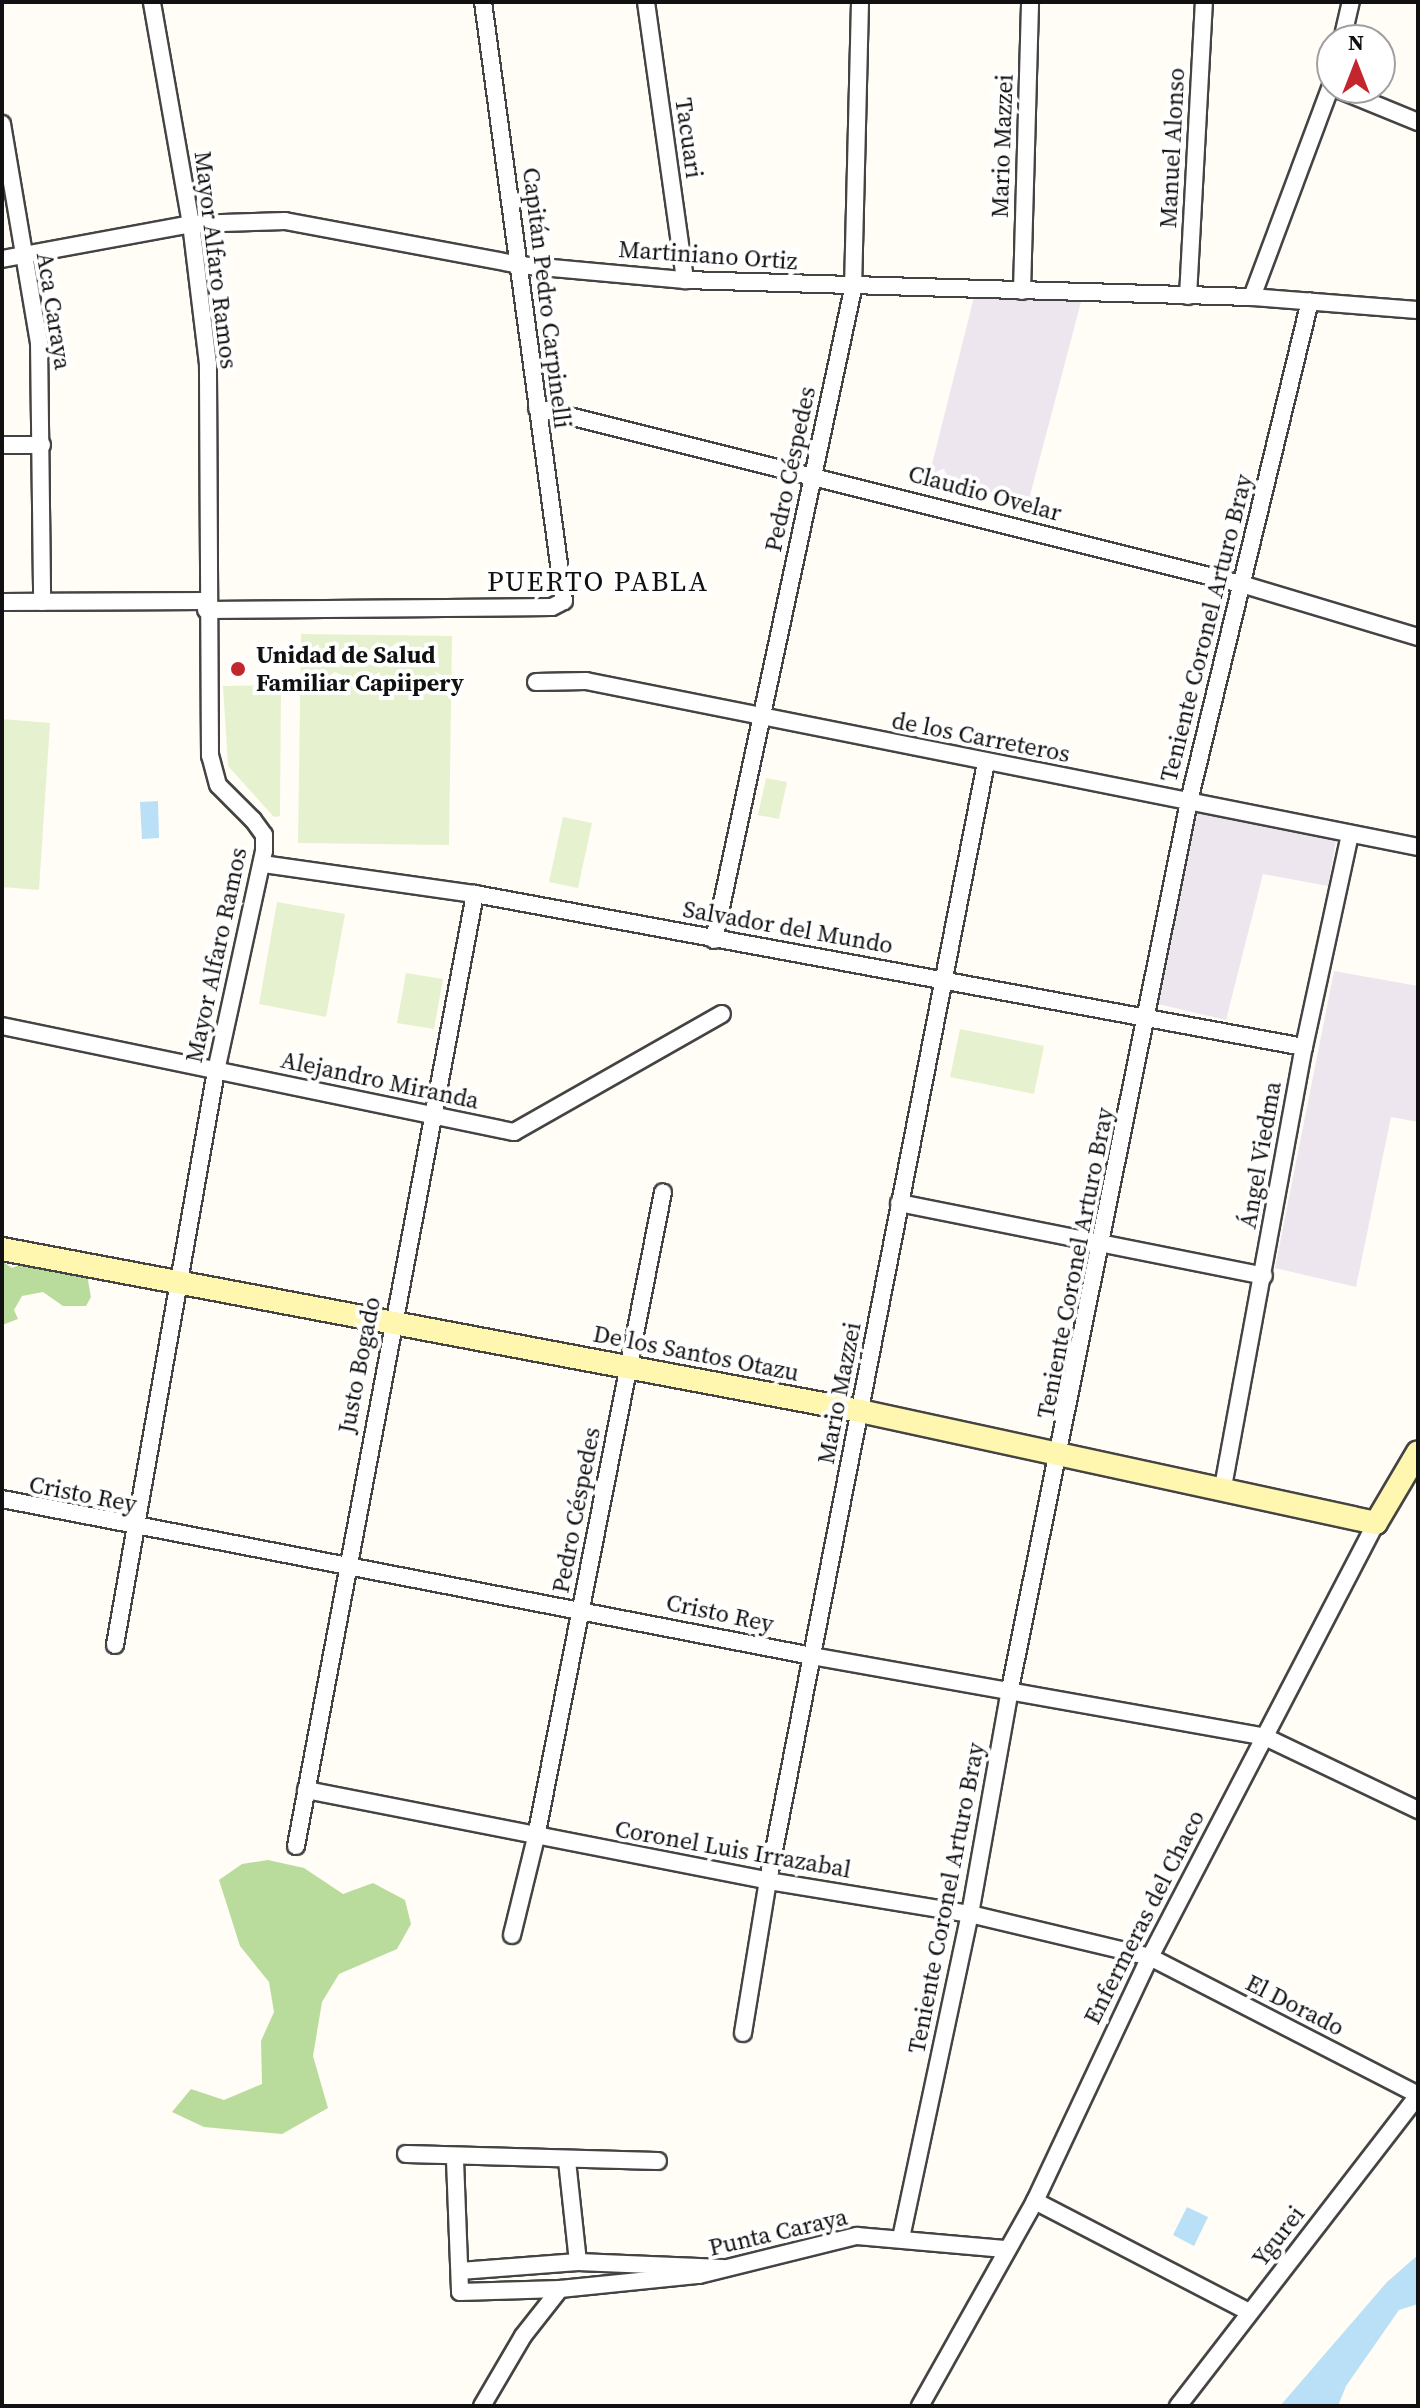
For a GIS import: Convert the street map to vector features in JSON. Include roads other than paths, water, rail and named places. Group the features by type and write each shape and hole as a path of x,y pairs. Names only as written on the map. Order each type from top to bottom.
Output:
{"street":[{"name":"Mayor Alfaro Ramos","path":"115,1645 182,1282 216,1071 263,864 264,835 218,785 210,756 206,606 208,364 191,224 152,2"},
{"name":"Capitán Pedro Carpinelli","path":"206,606 552,607 564,601 483,2"},
{"name":"Tacuari","path":"646,2 685,280"},
{"name":"Pedro Céspedes","path":"714,940 853,289 860,2"},
{"name":"Mario Mazzei","path":"1022,291 1030,2"},
{"name":"Manuel Alonso","path":"1188,296 1204,2"},
{"path":"1346,24 1351,2"},
{"path":"1252,297 1326,104"},
{"path":"1376,104 1418,122"},
{"name":"Aca Caraya","path":"2,124 22,259 39,342 42,602"},
{"name":"Martiniano Ortiz","path":"2,259 22,259 191,224 285,221 519,265 685,280 853,289 1252,297 1418,310"},
{"name":"Teniente Coronel Arturo Bray","path":"901,2238 970,1914 1010,1689 1104,1240 1189,801 1310,301"},
{"name":"Claudio Ovelar","path":"537,408 814,474 1241,584 1418,637"},
{"path":"2,445 42,445"},
{"path":"2,602 206,606"},
{"name":"de los Carreteros","path":"536,682 586,681 759,719 1418,847"},
{"name":"Mario Mazzei","path":"743,2033 768,1881 986,763"},
{"name":"Ángel Viedma","path":"1223,1487 1304,1047 1350,834"},
{"name":"Salvador del Mundo","path":"263,864 475,894 714,940 943,977 1149,1015 1304,1047"},
{"name":"Justo Bogado","path":"296,1846 345,1565 430,1113 475,894"},
{"name":"Alejandro Miranda","path":"2,1026 514,1132 722,1014"},
{"name":"Pedro Céspedes","path":"512,1935 536,1837 663,1192"},
{"path":"899,1203 1104,1240 1264,1276"},
{"name":"De los Santos Otazu","path":"2,1249 392,1320 860,1411 1223,1487 1376,1523"},
{"name":"Enfermeras del Chaco","path":"920,2406 1035,2201 1150,1957 1376,1523 1418,1452"},
{"name":"Cristo Rey","path":"3,1507 345,1565 812,1656 1265,1737 1418,1810"},
{"name":"Coronel Luis Irrazabal","path":"306,1790 768,1881 970,1914 1150,1957"},
{"name":"El Dorado","path":"1150,1957 1418,2095"},
{"name":"Ygurei","path":"1178,2406 1418,2095"},
{"path":"406,2154 455,2160 658,2161"},
{"path":"455,2160 460,2271 578,2262 705,2263 726,2270"},
{"path":"567,2160 578,2262"},
{"path":"1035,2201 1249,2312"},
{"name":"Punta Caraya","path":"460,2271 460,2292 560,2289 631,2286 726,2270 810,2244 857,2236 1007,2249"},
{"path":"482,2406 523,2336 560,2289"}],"water":[{"path":"158,801 159,838 142,839 140,802"},
{"path":"1187,2207 1208,2217 1194,2246 1173,2235"},
{"path":"1418,2255 1418,2304 1399,2310 1346,2386 1338,2406 1280,2406 1387,2282"}],"place":[{"name":"Unidad de Salud Familiar Capiipery","path":"238,669"}],"district":[{"name":"PUERTO PABLA","path":"598,581"}]}
